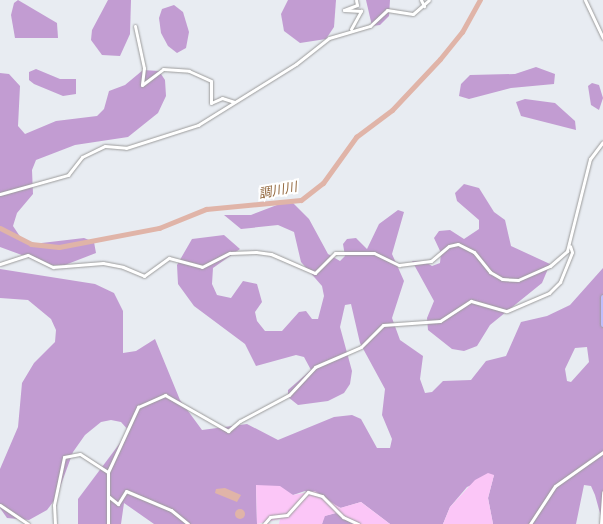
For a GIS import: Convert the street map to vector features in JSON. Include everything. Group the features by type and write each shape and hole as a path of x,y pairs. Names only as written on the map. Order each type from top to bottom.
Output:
{"main road":[{"path":"603,297 603,325"}],"street":[{"path":"351,28 361,11 344,10 357,5 356,0"},
{"path":"421,0 424,6"},
{"path":"0,194 68,175 82,157 105,146 126,148 194,127 296,64 318,44 351,28 370,26 387,10 413,14 424,6 429,0"},
{"path":"585,0 603,38"},
{"path":"135,26 144,68 142,85 163,69 190,71 211,81 211,103 222,98 234,102"},
{"path":"108,524 108,472 137,409 154,397 171,398 228,432 240,421 289,395 315,367 361,347 383,324 440,321 471,301 507,311 549,293 560,282 572,252 570,246 590,159 603,142"},
{"path":"0,264 28,255 53,267 104,263 124,266 144,276 169,258 202,267 230,252 262,252 315,274 335,253 374,252 399,265 431,261 449,246 458,244 474,252 490,272 510,281 550,266 570,246"},
{"path":"530,524 555,486 603,452"},
{"path":"56,524 54,500 62,459 67,454 80,454 108,472"},
{"path":"107,494 118,504 126,491 172,510 188,524"},
{"path":"264,524 270,517 287,515 308,492 322,496 343,517 358,524"},
{"path":"601,524 603,492"},
{"path":"0,504 28,524"}],"shaded area":[{"path":"18,0 57,23 58,38 15,38 11,15 14,3"},
{"path":"108,0 131,0 130,34 120,56 102,55 91,40 92,30"},
{"path":"288,0 336,0 334,27 326,39 300,43 284,31 281,14"},
{"path":"366,0 390,0 389,16 380,25 372,26"},
{"path":"174,5 183,12 189,32 186,48 177,53 168,46 161,33 159,18 162,9"},
{"path":"536,67 555,74 554,84 511,88 469,99 459,96 461,84 470,75 515,74"},
{"path":"36,69 60,79 76,79 76,94 63,96 34,84 29,80 29,72"},
{"path":"143,70 159,71 165,80 166,96 158,113 128,137 75,145 36,160 32,170 33,194 17,213 13,226 21,238 33,244 84,238 94,242 96,253 65,265 49,265 0,247 0,73 9,74 20,86 18,126 25,134 56,121 97,116 104,109 109,91 125,85"},
{"path":"592,83 599,85 603,98 599,110 591,105 588,86"},
{"path":"525,99 555,103 575,121 576,130 521,116 516,102"},
{"path":"464,184 479,188 494,212 505,220 511,246 550,264 542,283 490,325 477,346 464,351 452,349 428,330 427,318 434,301 412,261 424,261 432,266 440,263 441,253 434,238 439,231 450,230 464,239 479,229 479,220 457,201 455,193"},
{"path":"290,200 309,219 328,254 340,261 345,256 343,244 347,239 356,238 367,249 379,224 398,210 404,212 392,254 404,281 392,318 400,340 423,356 420,379 425,393 432,392 443,381 471,380 486,361 506,356 521,322 547,316 570,305 603,268 603,524 591,486 584,485 576,524 493,524 488,498 494,475 467,487 450,507 443,524 390,524 361,502 341,508 305,491 293,495 256,486 257,524 154,524 124,503 121,524 78,524 78,499 129,431 121,422 111,420 101,422 85,435 73,452 56,498 47,510 29,520 7,518 0,508 0,469 18,427 22,383 34,363 55,342 56,330 51,319 28,300 0,298 0,269 95,284 114,293 123,311 123,353 136,351 155,339 180,400 202,430 247,424 278,440 334,417 352,415 361,419 377,448 390,448 392,439 382,415 385,389 360,343 351,304 345,305 340,327 352,371 350,384 344,393 328,401 298,405 288,397 288,390 311,370 304,357 296,355 256,366 245,344 194,306 178,284 177,265 192,239 224,235 240,249 213,268 212,284 217,295 231,298 243,281 257,284 262,302 255,312 257,321 265,331 282,331 299,312 306,311 312,319 318,319 324,296 322,286 301,262 294,232 278,225 241,229 224,215 251,215","holes":["587,347 589,362 571,382 567,381 565,369 575,348"]},
{"path":"488,473 494,475 488,498 493,524 443,524 450,507 475,480"},
{"path":"256,485 280,486 293,495 315,491 340,508 361,502 390,524 353,524 336,513 325,516 322,524 279,524 280,519 257,524"},
{"path":"225,488 241,495 237,502 215,493 216,489"},
{"path":"238,509 242,509 244,510 244,518 238,519 235,516 235,512"},
{"path":"336,513 353,524 322,524 324,516"}],"waterway":[{"name":"調川川","path":"0,228 31,244 59,247 159,228 206,209 301,200 323,183 356,137 392,110 440,59 462,32 480,0"}]}
